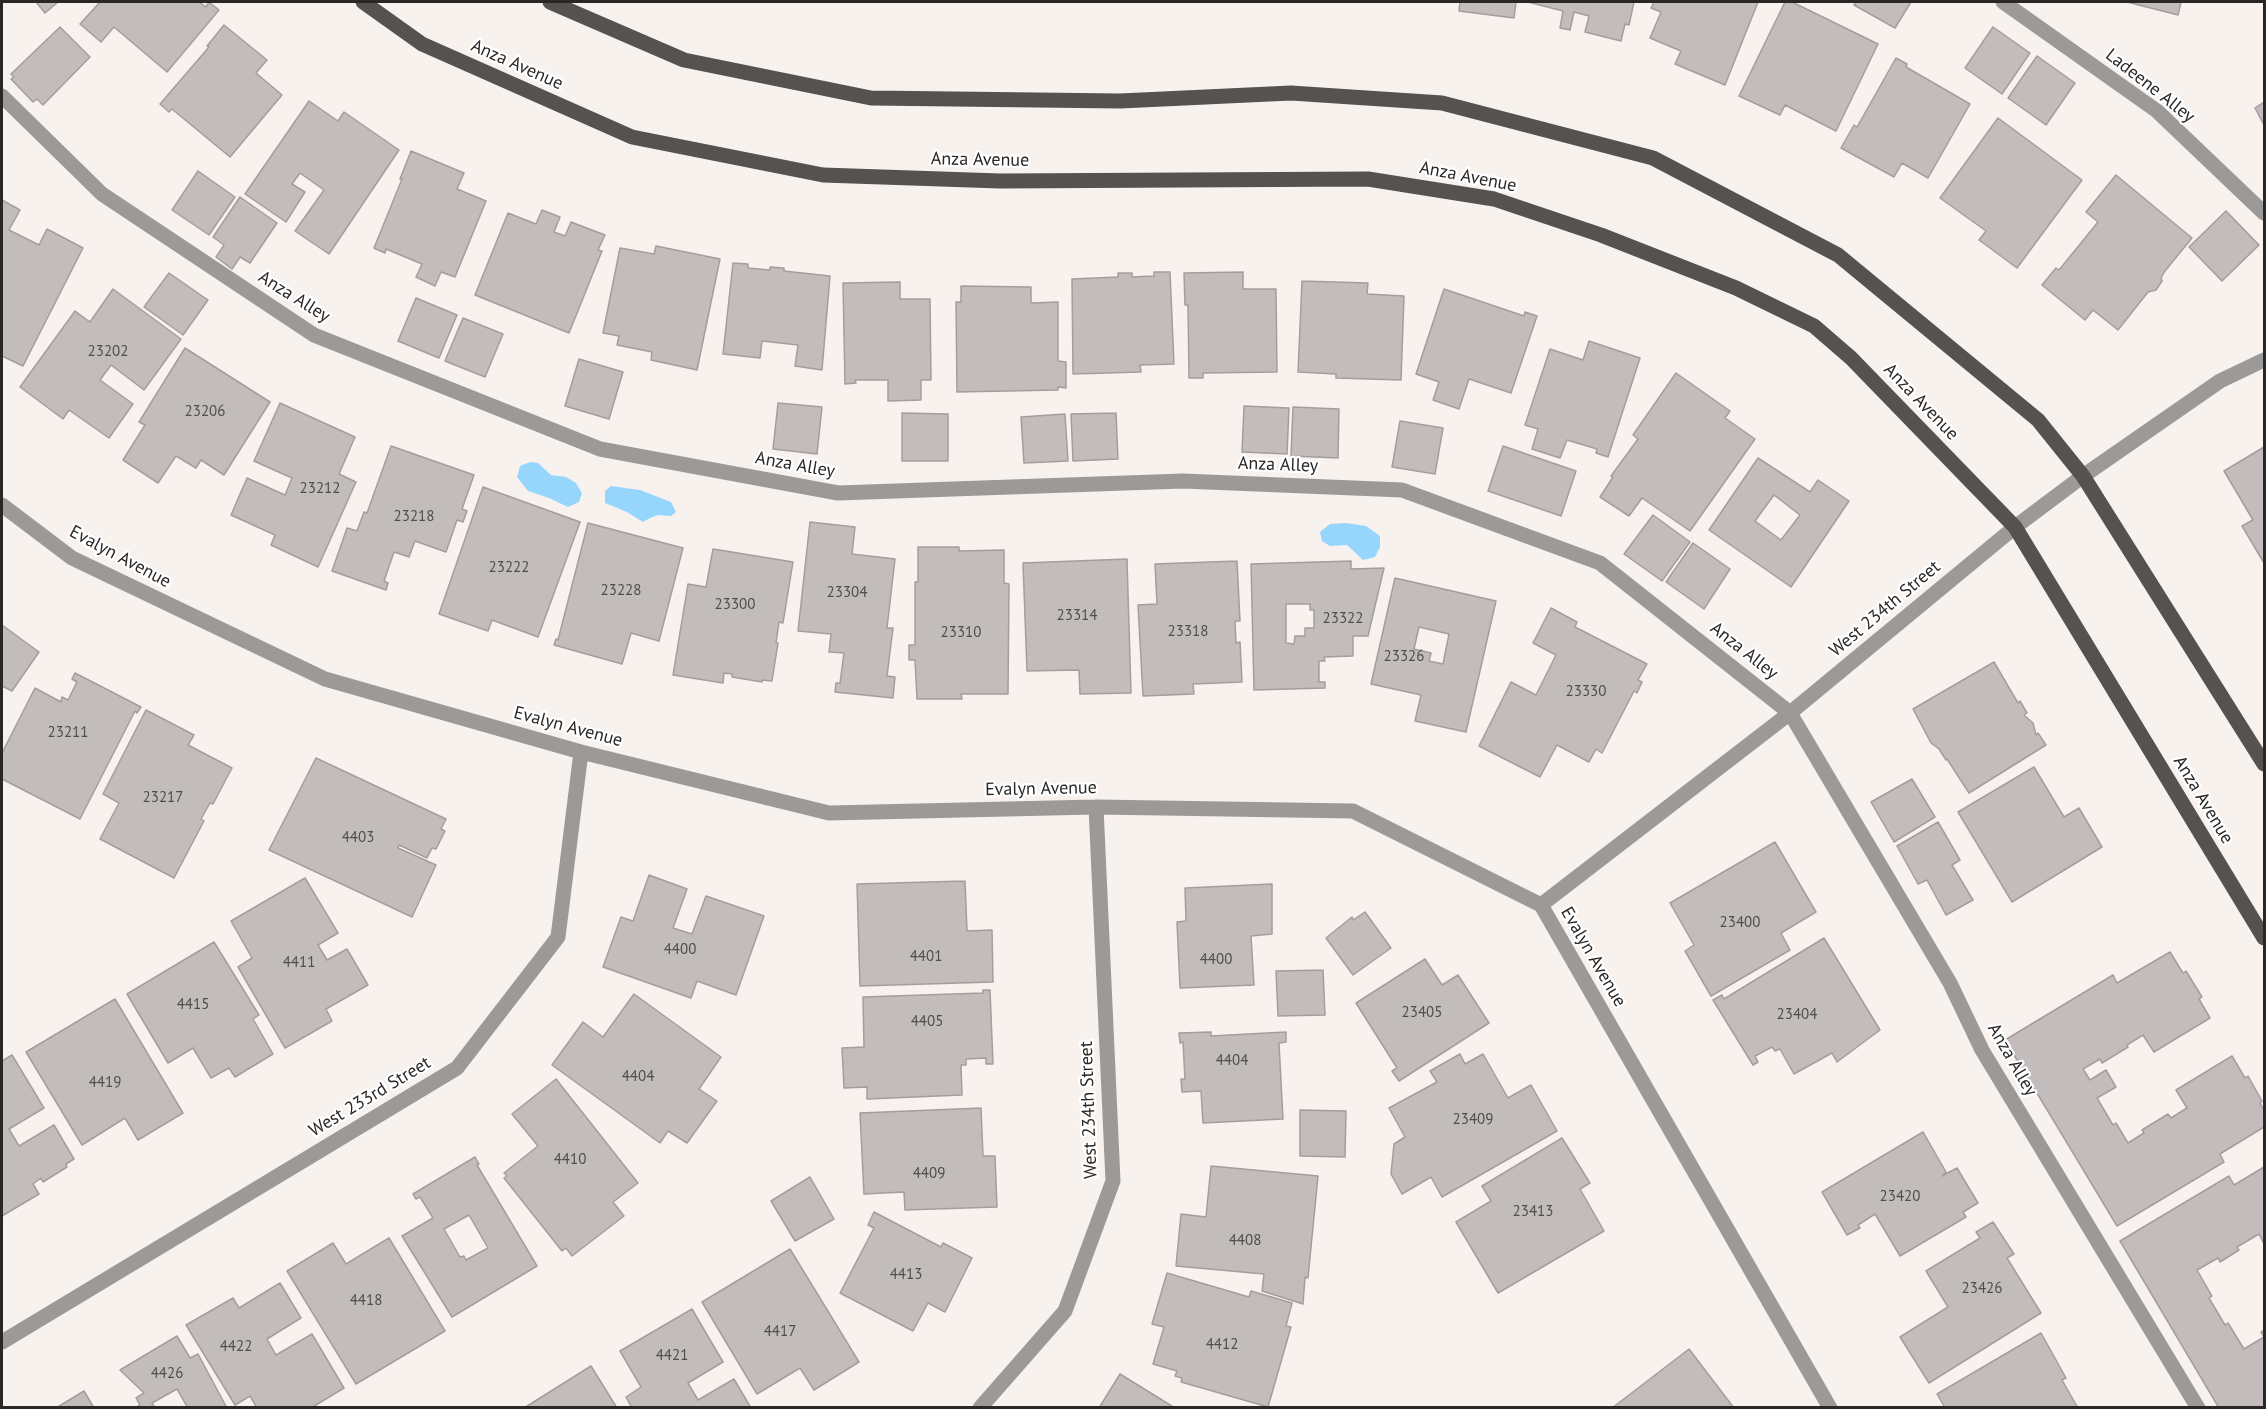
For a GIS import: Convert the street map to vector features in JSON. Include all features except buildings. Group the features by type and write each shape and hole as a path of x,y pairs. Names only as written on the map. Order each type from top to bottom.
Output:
{"main road":[{"name":"Anza Avenue","path":"363,2 423,44 632,137 823,175 1000,181 1368,179 1494,199 1601,235 1725,284 1814,326 1851,358 2014,527 2265,938"},
{"path":"550,2 684,60 871,98 1119,101 1291,93 1442,103 1653,158 1838,255 2038,420 2083,476 2265,764"}],"street":[{"name":"Ladeene Alley","path":"2003,2 2157,111 2265,213"},
{"name":"Anza Alley","path":"2,96 102,194 314,335 600,449 838,493 1183,481 1402,490 1600,563 1790,713 1950,983 1982,1050 2198,1407"},
{"name":"West 234th Street","path":"1541,905 1790,713 2014,527 2220,381 2265,360"},
{"name":"Evalyn Avenue","path":"2,505 72,558 325,679 581,752 829,813 1096,807 1353,811 1541,905 1830,1407"},
{"name":"West 233rd Street","path":"2,1342 457,1068 558,937 581,752"},
{"name":"West 234th Street","path":"980,1407 1065,1311 1113,1181 1096,807"}],"water":[{"path":"530,462 538,463 551,475 566,477 576,483 582,493 579,502 568,507 528,491 517,477 520,466"},
{"path":"611,486 640,490 671,502 676,512 671,516 658,515 643,522 605,503 605,491"},
{"path":"1346,523 1366,526 1380,536 1380,547 1375,557 1363,560 1347,545 1330,546 1322,541 1320,532 1330,524"}]}
